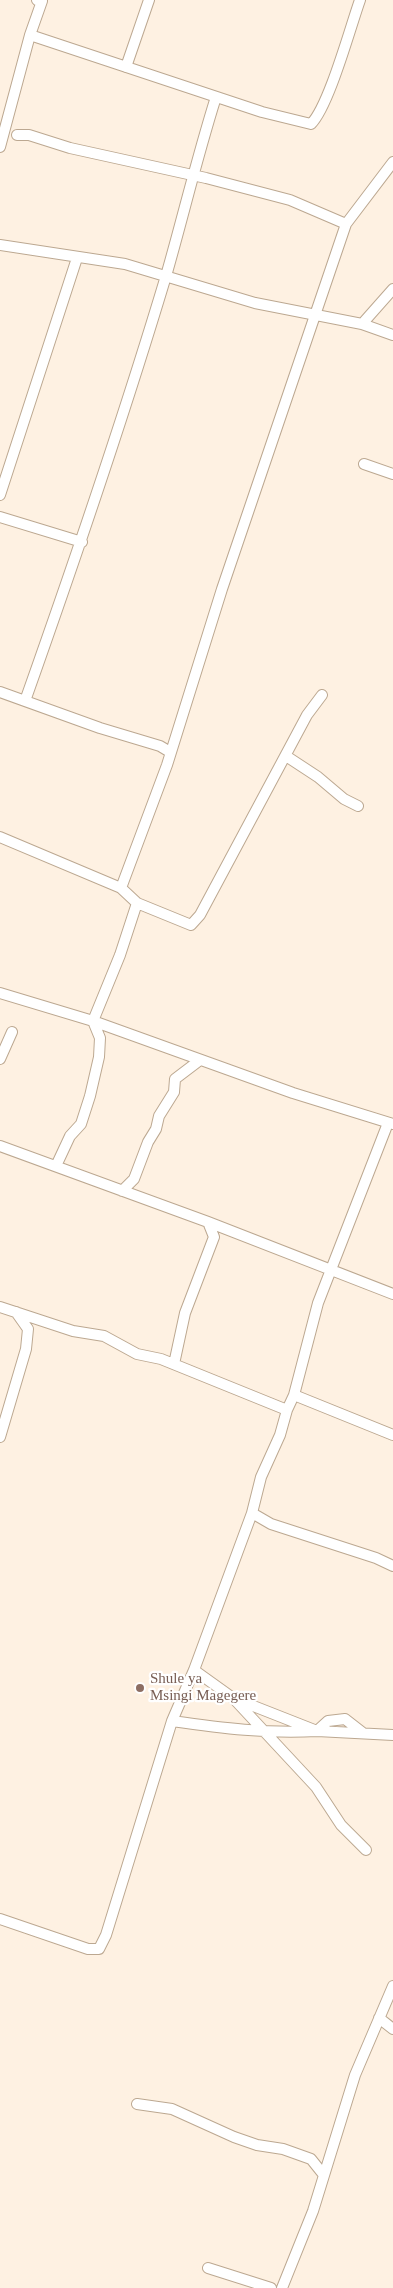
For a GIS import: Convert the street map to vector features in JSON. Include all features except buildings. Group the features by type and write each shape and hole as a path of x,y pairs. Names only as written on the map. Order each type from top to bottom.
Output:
{"street":[{"path":"0,147 40,0"},
{"path":"126,67 149,0"},
{"path":"30,35 262,112 311,124 315,120 330,85 360,0"},
{"path":"25,701 82,542 166,276 216,97"},
{"path":"17,135 29,136 70,148 290,200 346,224"},
{"path":"121,888 170,752 222,589 346,224 393,162"},
{"path":"0,245 125,264 255,303 362,324 393,335"},
{"path":"0,494 76,258"},
{"path":"362,324 393,289"},
{"path":"364,464 393,474"},
{"path":"0,517 82,542"},
{"path":"0,692 100,728 160,746 170,752"},
{"path":"0,837 26,846 121,888 137,904 191,924 200,914 307,715 322,695"},
{"path":"286,756 318,777 344,799 358,806"},
{"path":"56,1166 70,1136 81,1124 90,1096 99,1057 100,1038 93,1021 120,955 137,904"},
{"path":"0,993 93,1021 200,1060 391,1124 318,1303 294,1395 286,1410 280,1435 261,1477 252,1513 194,1670 172,1721 106,1936 99,1949 88,1949 0,1919"},
{"path":"0,1059 12,1032"},
{"path":"122,1191 134,1179 148,1142 156,1129 159,1116 174,1092 175,1079 200,1060"},
{"path":"0,1146 208,1222 393,1294"},
{"path":"174,1364 185,1313 214,1238 208,1222"},
{"path":"0,1307 73,1331 104,1336 137,1354 174,1364 286,1410"},
{"path":"0,1437 26,1349 28,1328 16,1312"},
{"path":"294,1395 393,1435"},
{"path":"252,1513 271,1524 376,1558 393,1566"},
{"path":"194,1670 233,1698 316,1787 341,1825 366,1850"},
{"path":"233,1698 317,1731"},
{"path":"172,1721 264,1732 317,1731 393,1734"},
{"path":"282,2288 302,2243 323,2174 335,2145 355,2075 393,1986"},
{"path":"379,2018 393,2029"},
{"path":"137,2104 172,2110 234,2137 283,2149 311,2159 323,2174"},
{"path":"208,2268 271,2288"}],"place":[{"name":"Shule ya Msingi Magegere","path":"140,1688"}]}
